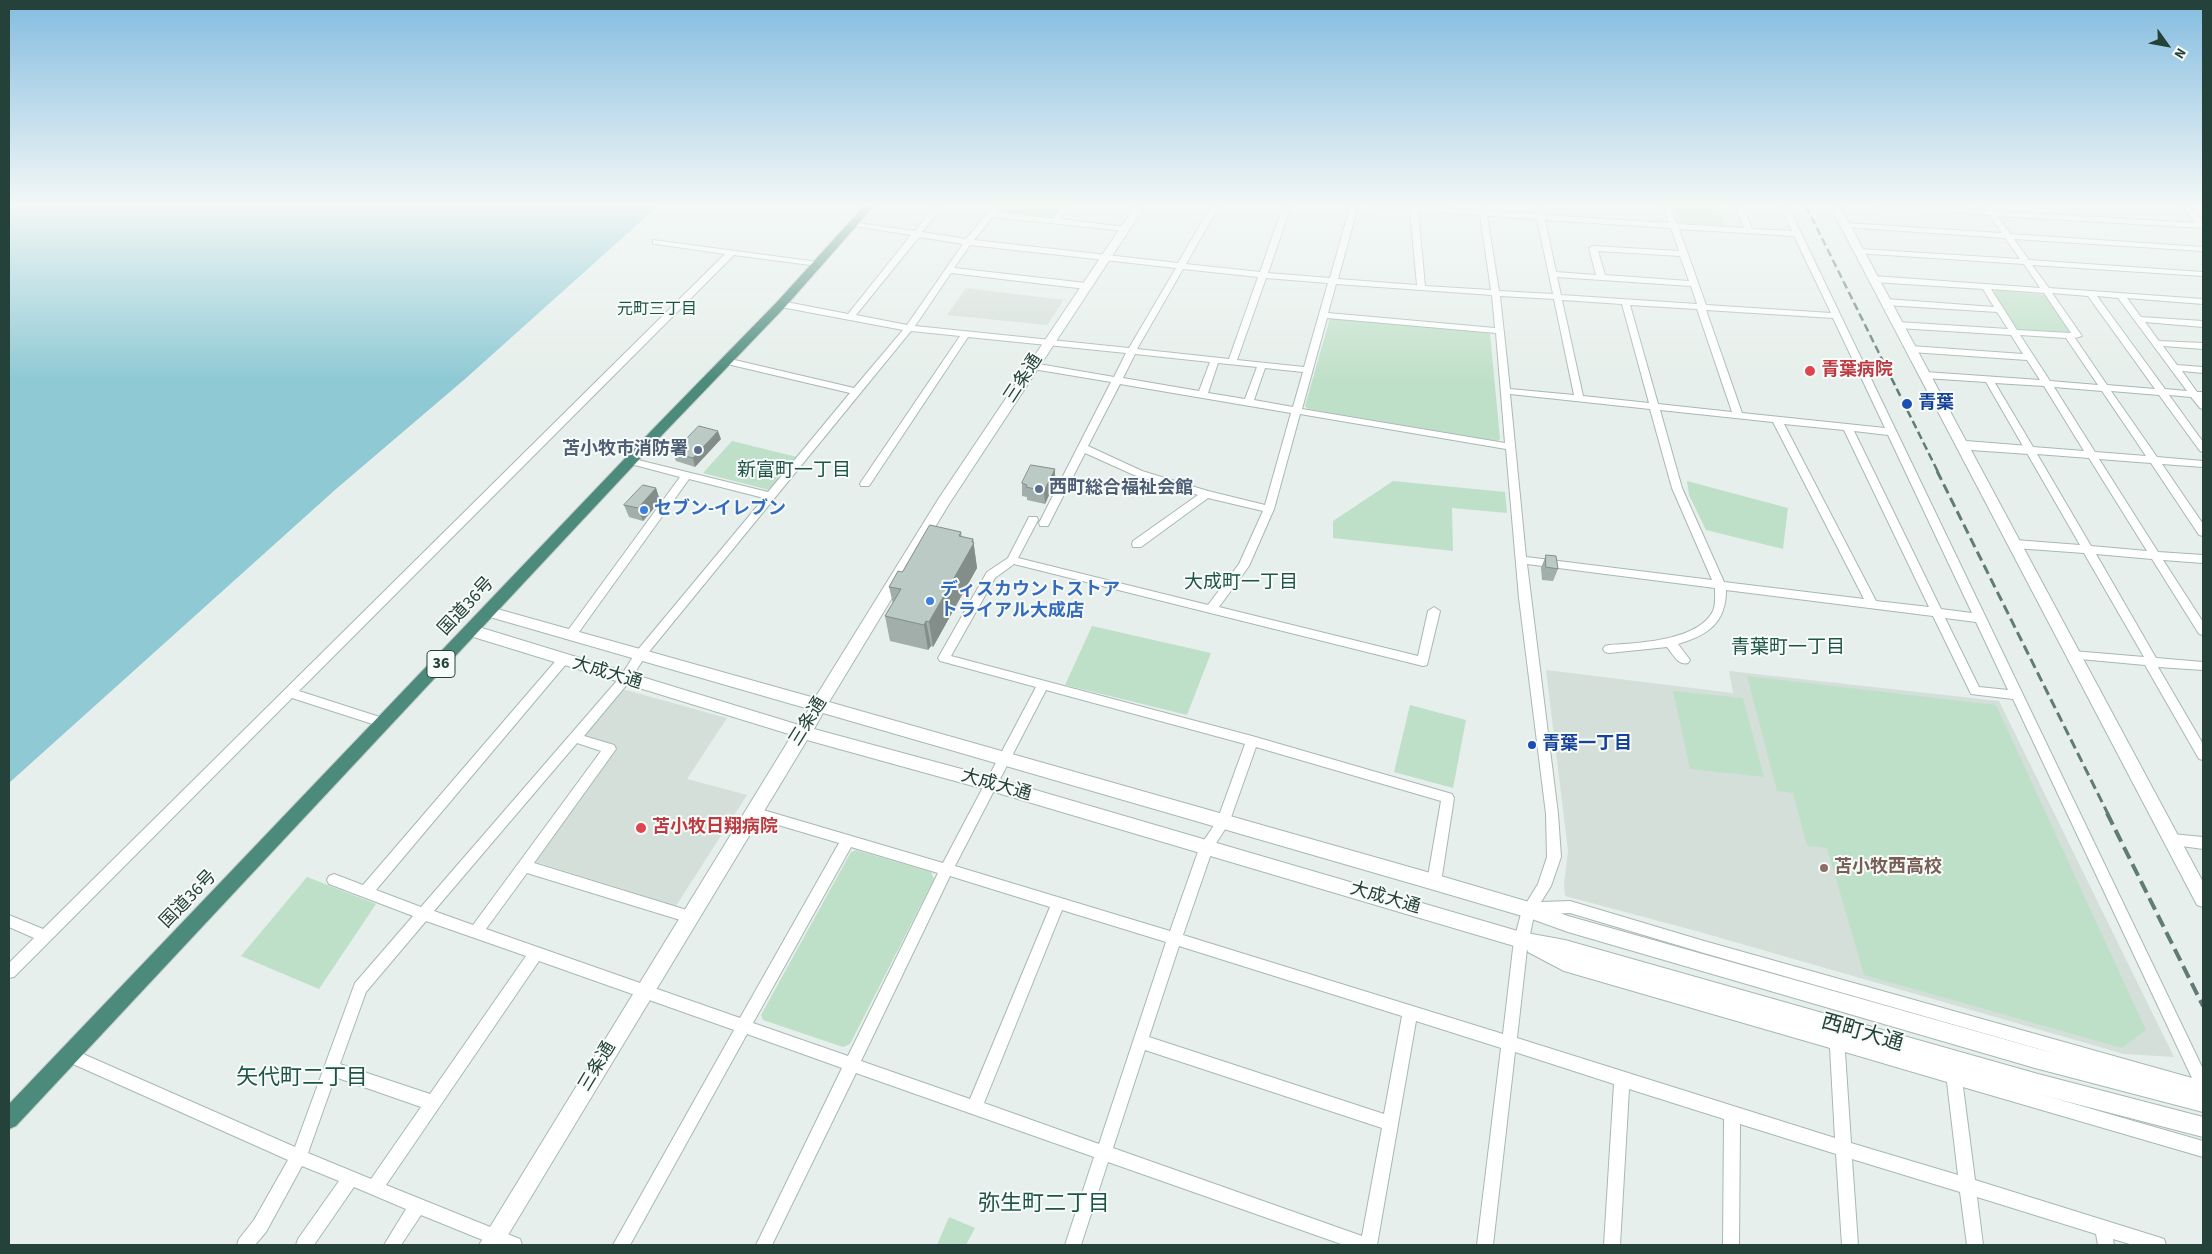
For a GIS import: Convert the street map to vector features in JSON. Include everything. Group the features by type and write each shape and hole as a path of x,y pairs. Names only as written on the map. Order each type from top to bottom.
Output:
{"highway":[{"name":"国道36号","path":"9,1119 490,612 630,460 818,265"}],"street":[{"path":"9,972 288,692 719,265"},
{"path":"850,317 892,265"},
{"path":"245,1245 260,1226 299,1157 360,988 625,679 640,655 909,328 952,265"},
{"name":"三条通","path":"492,1241 944,501 1100,265"},
{"path":"1178,265 1263,275 1420,288 1837,316"},
{"path":"1182,265 1132,351 1083,448 1012,560 991,575 944,658 1252,741 1448,798 1434,882"},
{"path":"1232,362 1267,265"},
{"path":"1212,608 1244,566 1269,509 1338,265"},
{"path":"1418,265 1420,288"},
{"path":"1485,1245 1521,940 1529,910 1544,886 1554,857 1552,814 1522,560 1500,331 1492,265"},
{"path":"1551,265 1579,399"},
{"path":"1598,265 1601,277"},
{"path":"1688,265 1738,416"},
{"path":"1813,265 2203,1085"},
{"path":"1866,265 2203,899"},
{"path":"1898,325 2078,336 2029,265"},
{"path":"2064,265 2203,274"},
{"path":"948,270 1086,286"},
{"path":"1553,274 1694,284"},
{"path":"1874,279 2203,301"},
{"path":"1984,286 2203,631"},
{"path":"2090,294 2203,449"},
{"path":"2120,295 2156,343 2199,395 2203,406"},
{"path":"1609,649 1636,648 1671,643 1702,629 1711,622 1718,612 1720,585 1677,488 1625,301"},
{"path":"1886,302 1999,310"},
{"path":"781,304 909,328 1309,370"},
{"path":"1325,316 1500,331"},
{"path":"2138,319 2203,324"},
{"path":"865,484 966,334"},
{"path":"2069,336 2203,532"},
{"path":"2156,343 2203,346"},
{"path":"1911,349 2029,357"},
{"path":"1202,395 1215,360"},
{"path":"726,361 857,392"},
{"path":"1248,403 1262,365"},
{"path":"1033,366 1511,447"},
{"path":"2176,368 2203,370"},
{"path":"1925,375 2199,395"},
{"path":"1989,380 2203,755"},
{"path":"1505,391 1892,432"},
{"path":"1777,420 1872,604"},
{"path":"1847,427 1975,691 2016,695"},
{"path":"1962,445 2203,464"},
{"path":"1083,448 1138,473 1206,494 1269,509"},
{"path":"630,460 770,496"},
{"path":"570,636 687,474"},
{"path":"1137,544 1206,494"},
{"path":"2015,544 2203,559"},
{"path":"1012,560 1212,608 1423,662 1434,611"},
{"path":"1522,560 1981,618"},
{"name":"大成大通","path":"490,612 1006,758 1223,823 1529,910"},
{"name":"大成大通","path":"472,631 802,732 1207,846 1521,940"},
{"path":"1671,643 1684,660"},
{"path":"2073,654 2203,666"},
{"path":"366,892 563,660"},
{"path":"764,1245 947,869 1043,685"},
{"path":"288,692 385,723"},
{"path":"476,932 610,749 576,738"},
{"path":"1072,1245 1207,846 1223,823 1252,741"},
{"path":"753,812 947,869 2158,1245"},
{"path":"621,1245 848,840"},
{"path":"2172,840 2203,843"},
{"path":"524,866 690,917"},
{"path":"334,880 424,914 1367,1245 1410,1012"},
{"path":"974,1108 1058,904"},
{"path":"1529,910 1570,906 1714,950 2203,1089"},
{"name":"西町大通","path":"1529,910 1568,924 2035,1058 2203,1102"},
{"path":"9,921 45,936"},
{"path":"1521,940 1564,964 2203,1149"},
{"name":"西町大通","path":"1521,940 1565,949 2038,1084 2203,1127"},
{"path":"374,1188 536,953"},
{"path":"1140,1041 1389,1123"},
{"path":"1837,1043 1850,1245"},
{"path":"69,1055 299,1157 418,1206 492,1241 514,1245"},
{"path":"331,1068 433,1103"},
{"path":"1954,1076 1975,1245"},
{"path":"1612,1245 1622,1080"},
{"path":"1731,1245 1732,1114"},
{"path":"304,1245 351,1178"},
{"path":"392,1245 418,1206"},
{"path":"2103,1228 2106,1245"}],"shaded area":[{"path":"966,288 1064,300 1047,325 947,315"},
{"name":"苫小牧西高校","path":"1546,670 1733,693 1729,671 1999,701 2174,1057 2124,1054 1700,932 1565,896 1564,884 1568,851"},
{"name":"苫小牧日翔病院","path":"622,689 727,718 687,779 747,795 676,906 533,861 615,748 583,737"}],"green space":[{"path":"1996,290 2046,295 2072,333 2018,330 1993,293"},
{"path":"1330,318 1490,333 1500,439 1497,441 1308,409 1305,406"},
{"path":"732,441 797,457 769,490 703,473"},
{"path":"1393,481 1505,492 1507,513 1452,508 1453,551 1333,538 1333,521"},
{"path":"1687,481 1788,508 1783,549 1706,530 1689,495"},
{"path":"1092,626 1211,653 1187,715 1065,685"},
{"path":"1747,676 1996,705 2146,1030 2122,1048 1864,975 1827,848 1807,846 1793,793 1777,791"},
{"path":"1673,691 1743,698 1764,777 1690,769"},
{"path":"1410,705 1466,720 1453,788 1394,772"},
{"path":"856,850 931,872 934,879 850,1044 843,1047 763,1020 761,1015 851,852"},
{"path":"307,877 376,904 319,989 241,956"},
{"path":"949,1217 975,1228 966,1245 937,1245"}],"water":[{"path":"9,265 593,265 465,379 336,489 9,783"}],"building":[{"path":"699,426 718,431 693,458 673,453"},
{"path":"1031,465 1055,469 1044,491 1026,487 1027,485 1022,483"},
{"path":"643,485 656,488 638,508 624,505"},
{"path":"930,525 961,532 959,536 973,539 972,542 974,543 929,622 926,621 924,625 885,616 901,589 889,587 898,571 902,572"},
{"path":"1546,555 1556,556 1558,569 1546,567"}],"railway":[{"path":"1835,265 1938,472"},
{"path":"1937,471 2108,814"},
{"path":"2107,813 2203,1006"}],"place":[{"name":"青葉病院","path":"1810,371"},
{"name":"青葉","path":"1907,404"},
{"name":"苫小牧市消防署","path":"698,450"},
{"name":"西町総合福祉会館","path":"1039,489"},
{"name":"セブン-イレブン","path":"644,510"},
{"name":"ディスカウントストア トライアル大成店","path":"930,601"},
{"name":"青葉一丁目","path":"1532,745"},
{"name":"苫小牧日翔病院","path":"641,828"},
{"name":"苫小牧西高校","path":"1824,868"}],"district":[{"name":"元町三丁目","path":"657,310"},
{"name":"新富町一丁目","path":"794,472"},
{"name":"大成町一丁目","path":"1241,584"},
{"name":"青葉町一丁目","path":"1788,649"},
{"name":"矢代町二丁目","path":"302,1079"},
{"name":"弥生町二丁目","path":"1044,1205"}]}
